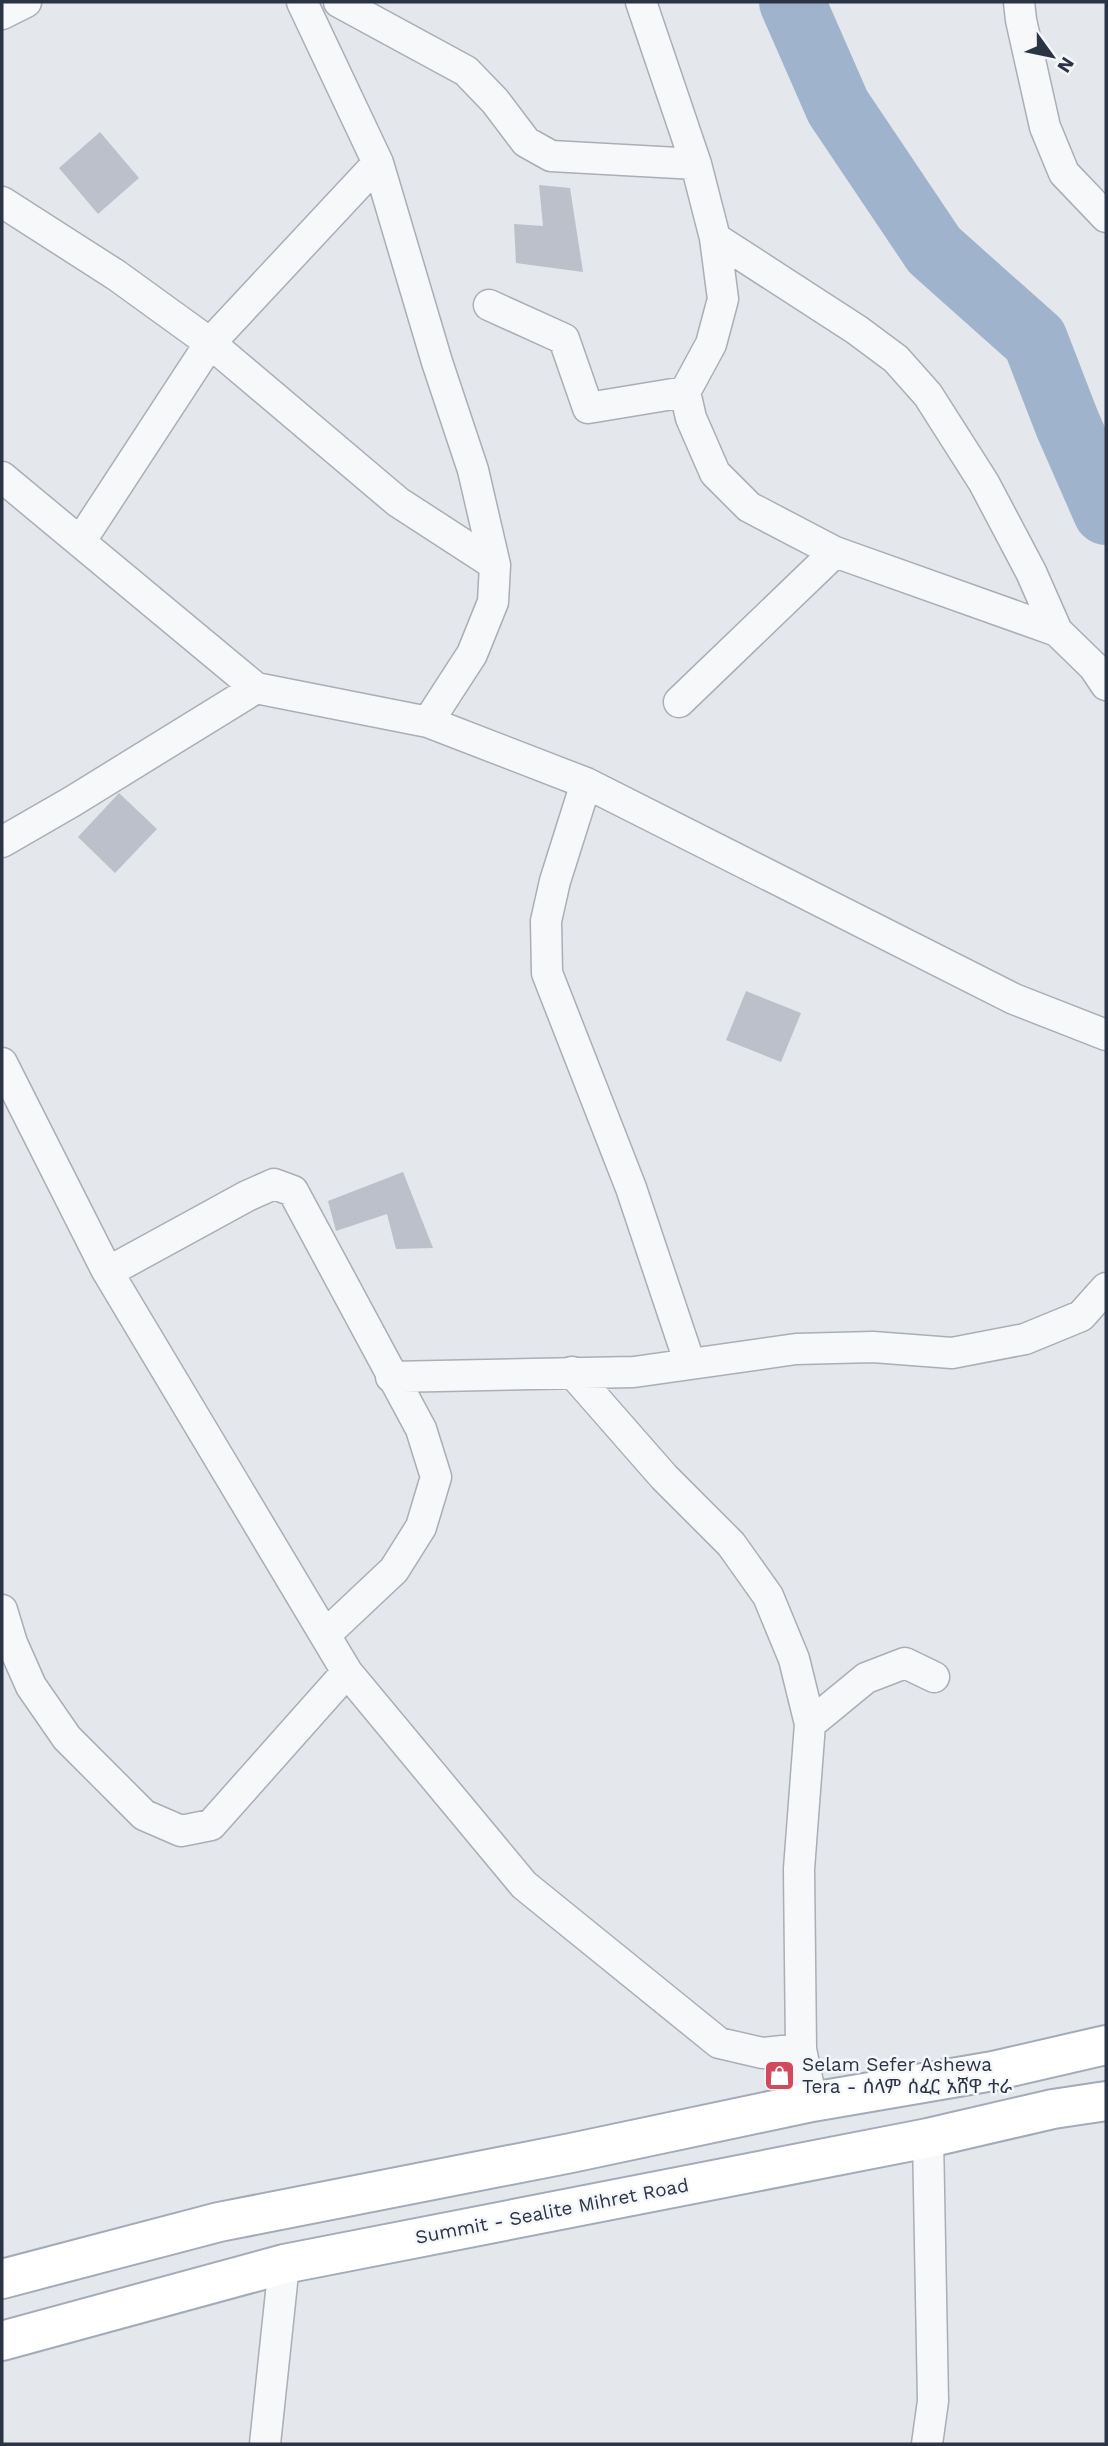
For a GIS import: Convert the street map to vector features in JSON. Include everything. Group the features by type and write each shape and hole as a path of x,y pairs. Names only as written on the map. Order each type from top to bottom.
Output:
{"main road":[{"path":"2,2279 219,2222 571,2153 812,2102 993,2071 1106,2045"},
{"path":"1045,2058 1053,2109"},
{"name":"Summit - Sealite Mihret Road","path":"2,2341 284,2264 928,2138 1053,2109 1106,2101"}],"street":[{"path":"2,14 26,2"},
{"path":"302,2 378,163 437,362 473,470 495,565 493,602 472,654 428,722"},
{"path":"339,2 466,71 495,101 526,142 551,156 696,164"},
{"path":"641,2 696,164 715,238 723,299 711,344 685,392 691,418 715,473 750,507 835,552 1057,631 1102,670"},
{"path":"1019,2 1045,127 1064,173 1106,217"},
{"path":"80,542 210,343 378,163"},
{"path":"2,202 116,275 210,343 398,502 495,565"},
{"path":"715,238 857,330 896,359 928,395 984,483 1031,572 1057,631"},
{"path":"489,305 564,338 588,408 685,392"},
{"path":"2,477 256,688 428,722 586,783 1014,999 1106,1035"},
{"path":"679,702 835,552"},
{"path":"2,842 256,688"},
{"path":"586,783 555,881 546,921 547,973 631,1188 690,1364"},
{"path":"2,1063 108,1272 347,1672 524,1885 719,2043 761,2053 801,2049"},
{"path":"108,1272 274,1184 293,1191 421,1430 436,1477 421,1527 394,1570 325,1635"},
{"path":"391,1377 634,1372 796,1349 873,1347 952,1353 1025,1339 1081,1316 1106,1288"},
{"path":"572,1373 664,1477 731,1544 768,1596 794,1659 810,1724 799,1869 801,2049 812,2102"},
{"path":"2,1610 12,1643 31,1686 68,1738 144,1815 181,1831 211,1825 347,1672"},
{"path":"810,1724 866,1678 905,1663 934,1676"},
{"path":"927,2444 933,2402 928,2138"},
{"path":"265,2444 284,2264"}],"building":[{"path":"100,132 139,178 98,214 59,168"},
{"path":"539,185 570,188 583,272 516,263 514,224 543,226"},
{"path":"119,793 157,829 115,873 78,837"},
{"path":"746,991 801,1013 781,1062 726,1040"},
{"path":"403,1172 433,1248 396,1249 387,1214 336,1231 328,1201"}],"waterway":[{"path":"792,2 838,107 934,250 1035,340 1106,512"}],"place":[{"name":"Selam Sefer Ashewa Tera - ሰላም ሰፈር አሸዋ ተራ","path":"779,2075"}]}
